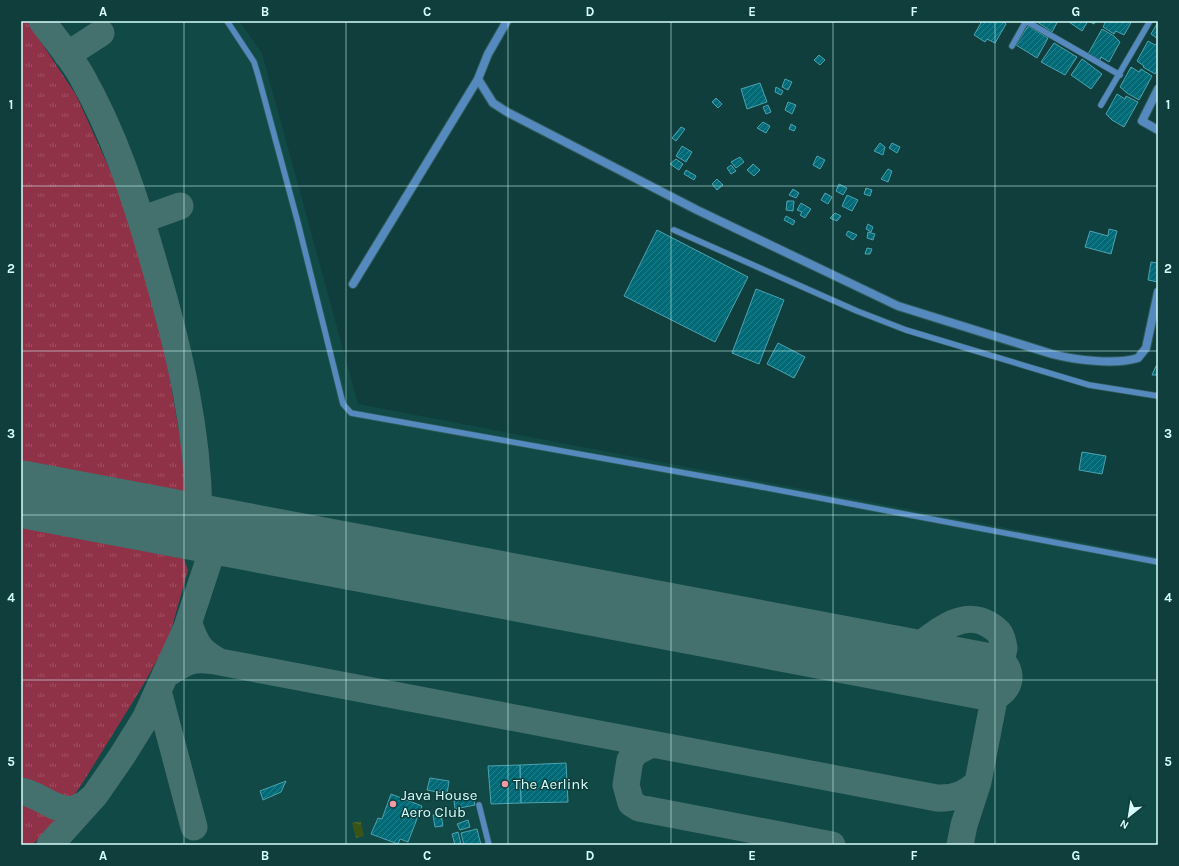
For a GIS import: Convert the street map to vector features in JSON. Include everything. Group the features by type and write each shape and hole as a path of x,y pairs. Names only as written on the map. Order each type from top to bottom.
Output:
{"street":[{"path":"353,284 478,78 488,54 507,21"},
{"path":"478,78 493,103 506,112 697,210 898,306 919,314 1067,357 1132,360 1138,358 1146,348 1158,292"},
{"path":"1158,89 1142,121 1158,130"}],"lane":[{"path":"226,21 254,62 298,223 343,404 351,413 746,484 1158,562"},
{"path":"1012,46 1026,21 1120,75"},
{"path":"1101,105 1120,75 1150,21"},
{"path":"674,230 857,311 906,330 1089,385 1158,396"},
{"path":"479,805 489,845"}],"shaded area":[{"path":"21,21 239,21 262,53 358,404 1158,557 1158,845 21,845"}],"green space":[{"path":"21,21 27,21 76,95 114,179 153,282 182,449 190,506 21,472"},
{"path":"21,512 178,543 188,570 168,641 139,692 58,820 32,845 21,845"}],"water":[{"path":"361,821 364,836 356,838 352,823"}],"building":[{"path":"982,21 1003,21 1006,24 995,43 987,39 985,42 974,35"},
{"path":"1036,21 1058,21 1052,32"},
{"path":"1088,21 1082,31 1069,22"},
{"path":"1088,21 1096,21 1094,24"},
{"path":"1106,21 1132,21 1124,35 1116,31 1114,34 1103,27"},
{"path":"1158,22 1158,39 1151,34"},
{"path":"1028,26 1048,38 1037,58 1016,45"},
{"path":"1102,29 1114,36 1120,42 1109,62 1101,57 1100,60 1088,54"},
{"path":"1148,41 1155,45 1158,43 1158,68 1155,74 1143,67 1144,66 1137,61"},
{"path":"1054,43 1077,57 1065,75 1041,62"},
{"path":"819,55 825,60 820,65 814,60"},
{"path":"1082,59 1102,74 1091,89 1071,75"},
{"path":"1131,67 1139,72 1141,69 1152,76 1139,100 1120,87"},
{"path":"785,79 792,82 788,90 782,87"},
{"path":"760,83 767,102 747,109 741,89"},
{"path":"776,87 783,91 781,95 775,92"},
{"path":"1117,94 1125,99 1126,96 1138,102 1124,127 1112,120 1106,114"},
{"path":"716,98 722,104 718,108 712,102"},
{"path":"788,102 796,105 792,114 785,110"},
{"path":"768,105 771,112 766,114 763,107"},
{"path":"763,122 770,126 766,133 757,128"},
{"path":"791,124 796,127 794,131 789,129"},
{"path":"681,127 685,129 676,141 672,138"},
{"path":"880,143 885,147 883,155 874,151"},
{"path":"892,143 900,147 897,153 889,148"},
{"path":"682,146 692,152 686,162 676,156"},
{"path":"817,156 825,160 820,169 813,165"},
{"path":"740,157 744,162 736,168 731,162"},
{"path":"676,159 683,164 679,170 670,164"},
{"path":"753,164 760,170 754,176 747,170"},
{"path":"731,165 736,171 731,174 727,168"},
{"path":"888,169 892,171 888,182 881,179"},
{"path":"686,170 696,176 694,180 684,174"},
{"path":"717,179 723,185 717,190 712,184"},
{"path":"839,184 847,188 843,195 836,191"},
{"path":"866,188 872,190 870,196 864,194"},
{"path":"793,189 799,193 796,198 789,195"},
{"path":"825,193 832,197 828,204 821,200"},
{"path":"847,195 858,200 852,211 842,206"},
{"path":"787,201 794,201 793,211 786,210"},
{"path":"801,203 811,209 805,218 800,215 802,212 797,210"},
{"path":"835,213 841,216 837,221 830,218"},
{"path":"786,216 795,221 793,225 784,220"},
{"path":"868,224 873,227 871,232 866,229"},
{"path":"1109,229 1117,231 1111,254 1085,247 1090,231 1108,236"},
{"path":"657,230 748,277 715,342 624,296"},
{"path":"848,231 857,235 853,240 846,235"},
{"path":"868,232 875,234 873,240 867,238"},
{"path":"867,248 872,249 870,254 865,254"},
{"path":"1151,262 1158,263 1158,282 1148,280"},
{"path":"756,289 784,300 759,364 732,353"},
{"path":"778,343 805,357 794,378 767,364"},
{"path":"1156,366 1158,366 1158,375 1152,375"},
{"path":"1082,452 1106,456 1102,474 1079,470"},
{"path":"566,763 568,802 521,803 520,765"},
{"name":"The Aerlink","path":"520,765 521,803 491,804 488,766"},
{"path":"430,778 449,781 447,794 427,790"},
{"path":"286,781 281,792 263,800 260,791"},
{"path":"391,794 422,806 408,842 400,839 398,844 371,834 378,818 382,819"},
{"path":"473,797 475,805 455,809 454,801"},
{"path":"441,814 443,826 435,827 433,815"},
{"path":"468,820 470,827 460,830 457,824"},
{"path":"477,829 481,845 464,845 461,833"},
{"path":"458,832 461,844 455,845 452,834"}],"taxiway":[{"path":"42,21 77,68 93,97 114,142 139,213 171,326 186,392 196,459 199,527"},
{"path":"67,55 101,33"},
{"path":"141,220 180,206"},
{"path":"176,523 204,532 210,541"},
{"path":"50,845 95,795 145,719 187,627 214,545 219,540 233,537 250,537 271,541"},
{"path":"916,648 950,625 969,619 978,620 988,624 998,631 1004,648 978,782 964,825 960,845"},
{"path":"167,674 192,661 203,660 220,662 203,651 194,637 189,624"},
{"path":"220,662 937,798 954,797 969,790 978,782"},
{"path":"158,691 194,827"},
{"path":"652,744 636,752 630,760 626,785 631,803 639,808 832,845"},
{"path":"21,791 31,794 56,807 65,809 73,809 82,806 92,798"}],"runway":[{"path":"21,494 989,677"}],"place":[{"name":"The Aerlink","path":"505,784"},
{"name":"Java House Aero Club","path":"393,804"}]}
